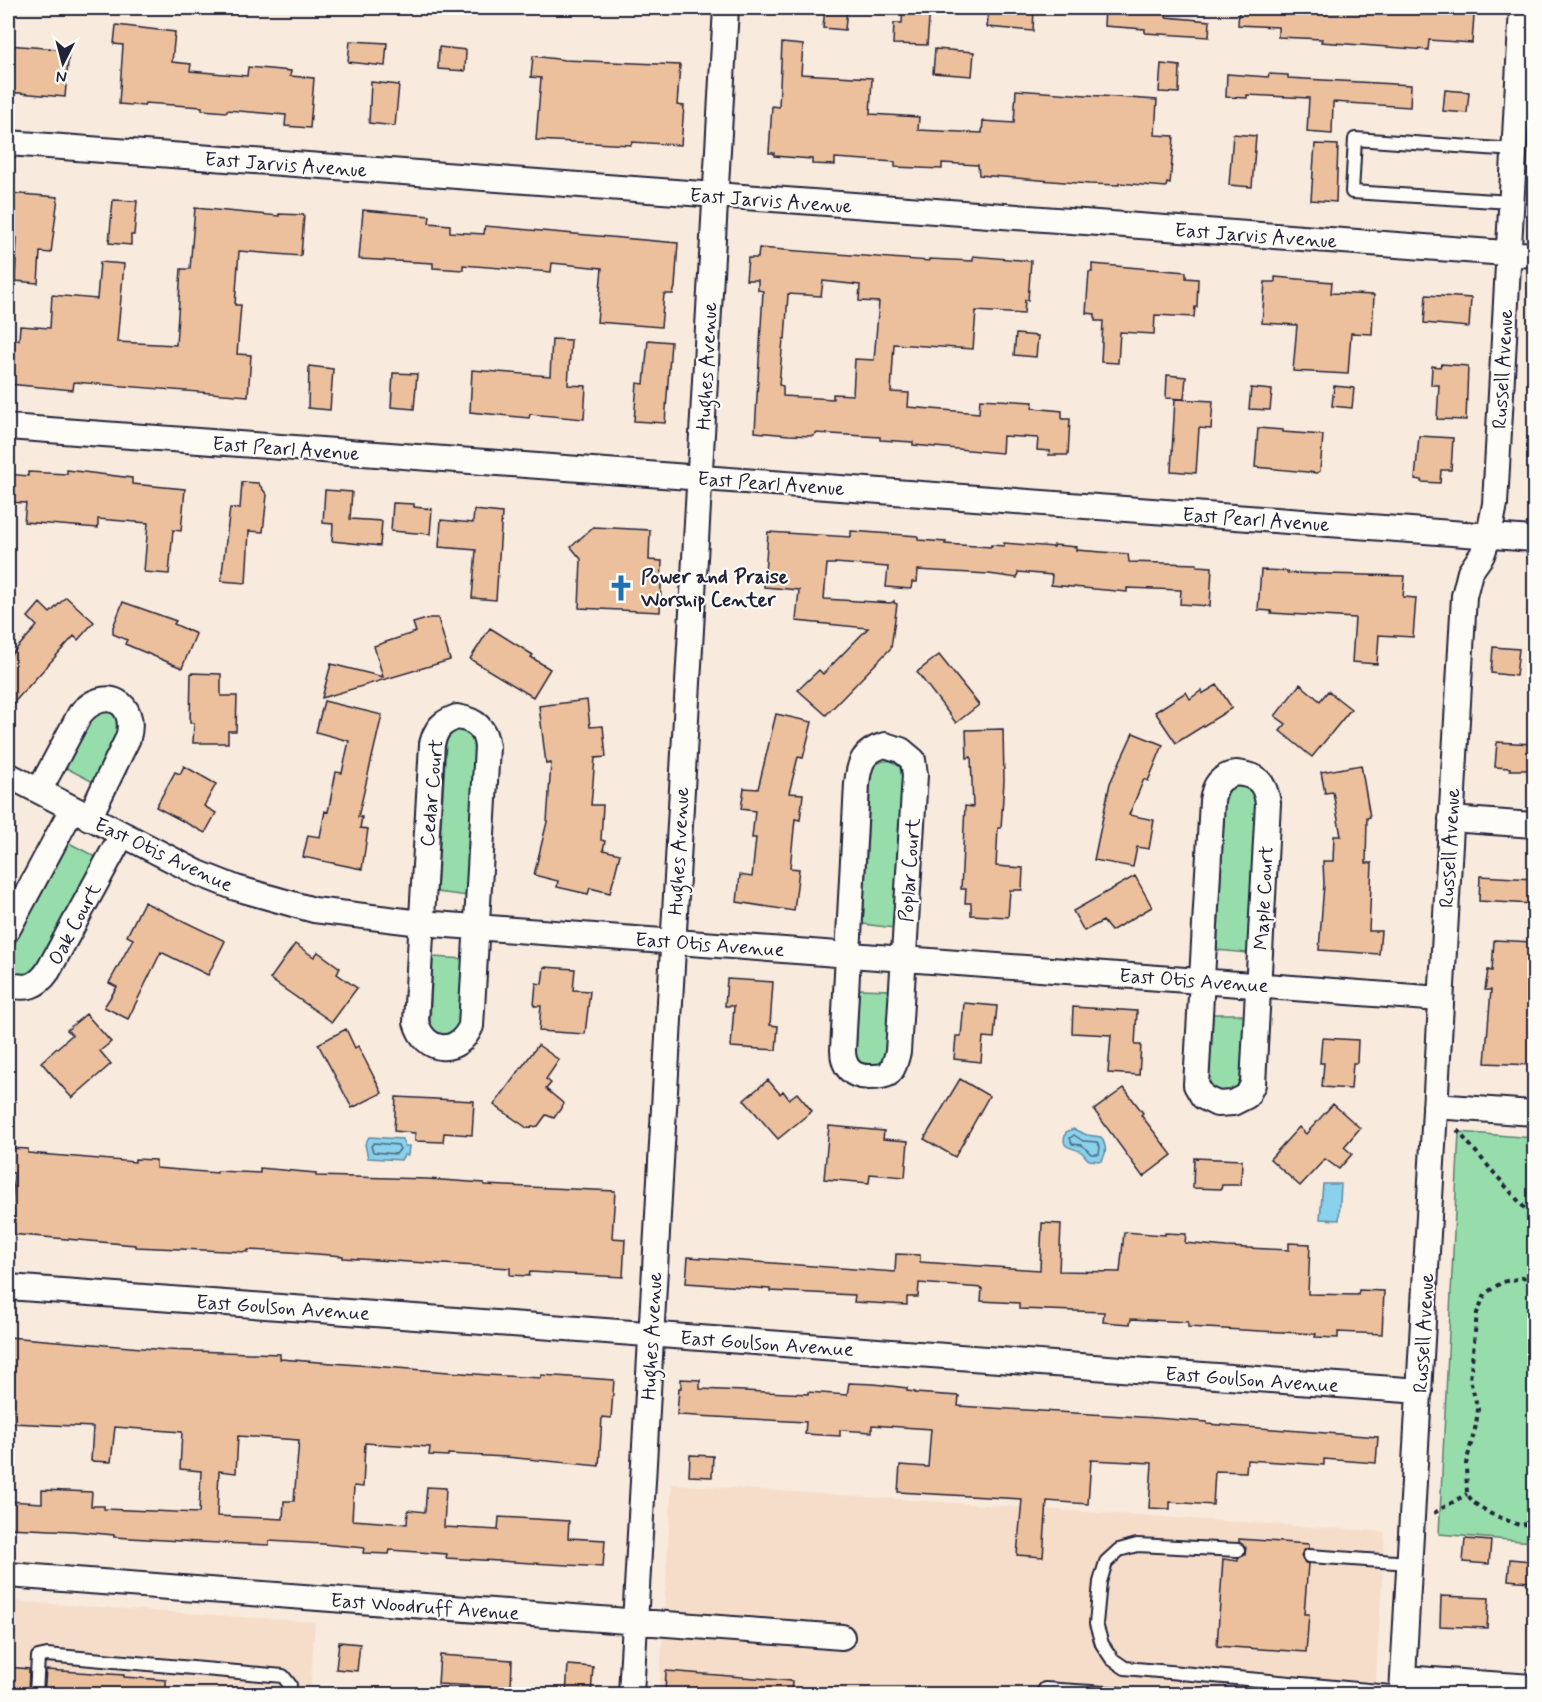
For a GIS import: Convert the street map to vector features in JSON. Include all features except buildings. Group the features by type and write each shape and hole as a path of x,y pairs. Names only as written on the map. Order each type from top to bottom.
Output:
{"street":[{"name":"Hughes Avenue","path":"631,1695 726,8"},
{"name":"Russell Avenue","path":"1402,1688 1464,596 1470,572 1482,555 1489,535 1495,504 1522,8"},
{"name":"East Jarvis Avenue","path":"8,143 1534,255"},
{"name":"East Pearl Avenue","path":"8,427 1534,539"},
{"path":"8,929 131,729 130,719 125,709 117,701 108,698 99,699 89,704 80,714 39,791"},
{"name":"Cedar Court","path":"457,717 470,719 478,723 488,747 478,927 471,1026 467,1035 460,1042 451,1046 432,1045 418,1032 416,1022 421,923 432,744 439,726 446,721 457,717"},
{"name":"Poplar Court","path":"885,745 901,750 913,760 915,775 898,1052 894,1065 888,1073 877,1077 862,1077 849,1072 843,1061 848,954 858,770 864,757 873,748 885,745"},
{"name":"Maple Court","path":"1236,773 1249,774 1261,781 1266,790 1268,803 1253,1084 1247,1096 1233,1103 1217,1104 1203,1097 1196,1085 1202,980 1213,791 1219,780 1236,773"},
{"name":"East Otis Avenue","path":"8,775 198,873 236,888 314,910 421,923 1441,999"},
{"path":"1451,819 1534,825"},
{"name":"Oak Court","path":"8,984 28,988 40,983 122,835"},
{"path":"1435,1106 1534,1113"},
{"name":"East Goulson Avenue","path":"8,1287 1420,1391"},
{"name":"East Woodruff Avenue","path":"8,1575 842,1637"},
{"path":"1402,1688 1534,1687"}],"lane":[{"path":"1511,202 1352,192 1355,139 1515,150"},
{"path":"1238,1550 1137,1545 1119,1550 1106,1562 1096,1604 1096,1624 1101,1644 1112,1659 1125,1668 1402,1688"},
{"path":"1309,1556 1410,1563"},
{"path":"36,1695 39,1657 47,1655 283,1676 290,1685 289,1695"},
{"path":"1041,1695 1045,1689 1120,1695"}],"path":[{"path":"1457,1130 1496,1178 1534,1219"},
{"path":"1534,1280 1526,1277 1502,1282 1485,1294 1477,1312 1470,1380 1478,1408 1466,1464 1467,1494 1474,1503 1491,1514 1519,1525 1534,1523"},
{"path":"1434,1513 1467,1494"}],"shaded area":[{"path":"672,1484 1385,1532 1375,1694 659,1694"},
{"path":"8,1601 315,1622 310,1694 8,1694"}],"green space":[{"path":"102,710 113,712 121,724 93,782 66,768 93,717"},
{"path":"460,729 466,730 476,739 468,896 437,892 446,743 450,733"},
{"path":"891,761 900,767 902,777 894,928 863,924 871,774 878,763"},
{"path":"1234,787 1249,789 1256,803 1247,953 1217,950 1225,801 1229,791"},
{"path":"69,843 96,857 38,968 24,976 21,975 16,973 8,963 10,953"},
{"path":"433,957 465,959 461,1022 455,1033 447,1035 434,1030 430,1023"},
{"path":"859,989 890,990 887,1054 881,1064 873,1066 860,1062 856,1055"},
{"path":"1213,1014 1244,1016 1240,1080 1235,1090 1224,1093 1215,1089 1209,1081"},
{"path":"1459,1132 1534,1138 1534,1542 1439,1534"}],"water":[{"path":"1073,1129 1087,1135 1101,1137 1106,1149 1101,1161 1089,1160 1078,1150 1066,1145 1064,1138 1066,1132"},
{"path":"369,1137 402,1139 405,1146 409,1146 408,1155 404,1155 401,1160 368,1158 365,1144"},
{"path":"1323,1184 1341,1184 1339,1220 1320,1219"}],"place":[{"name":"Power and Praise Worship Center","path":"621,588"}]}
